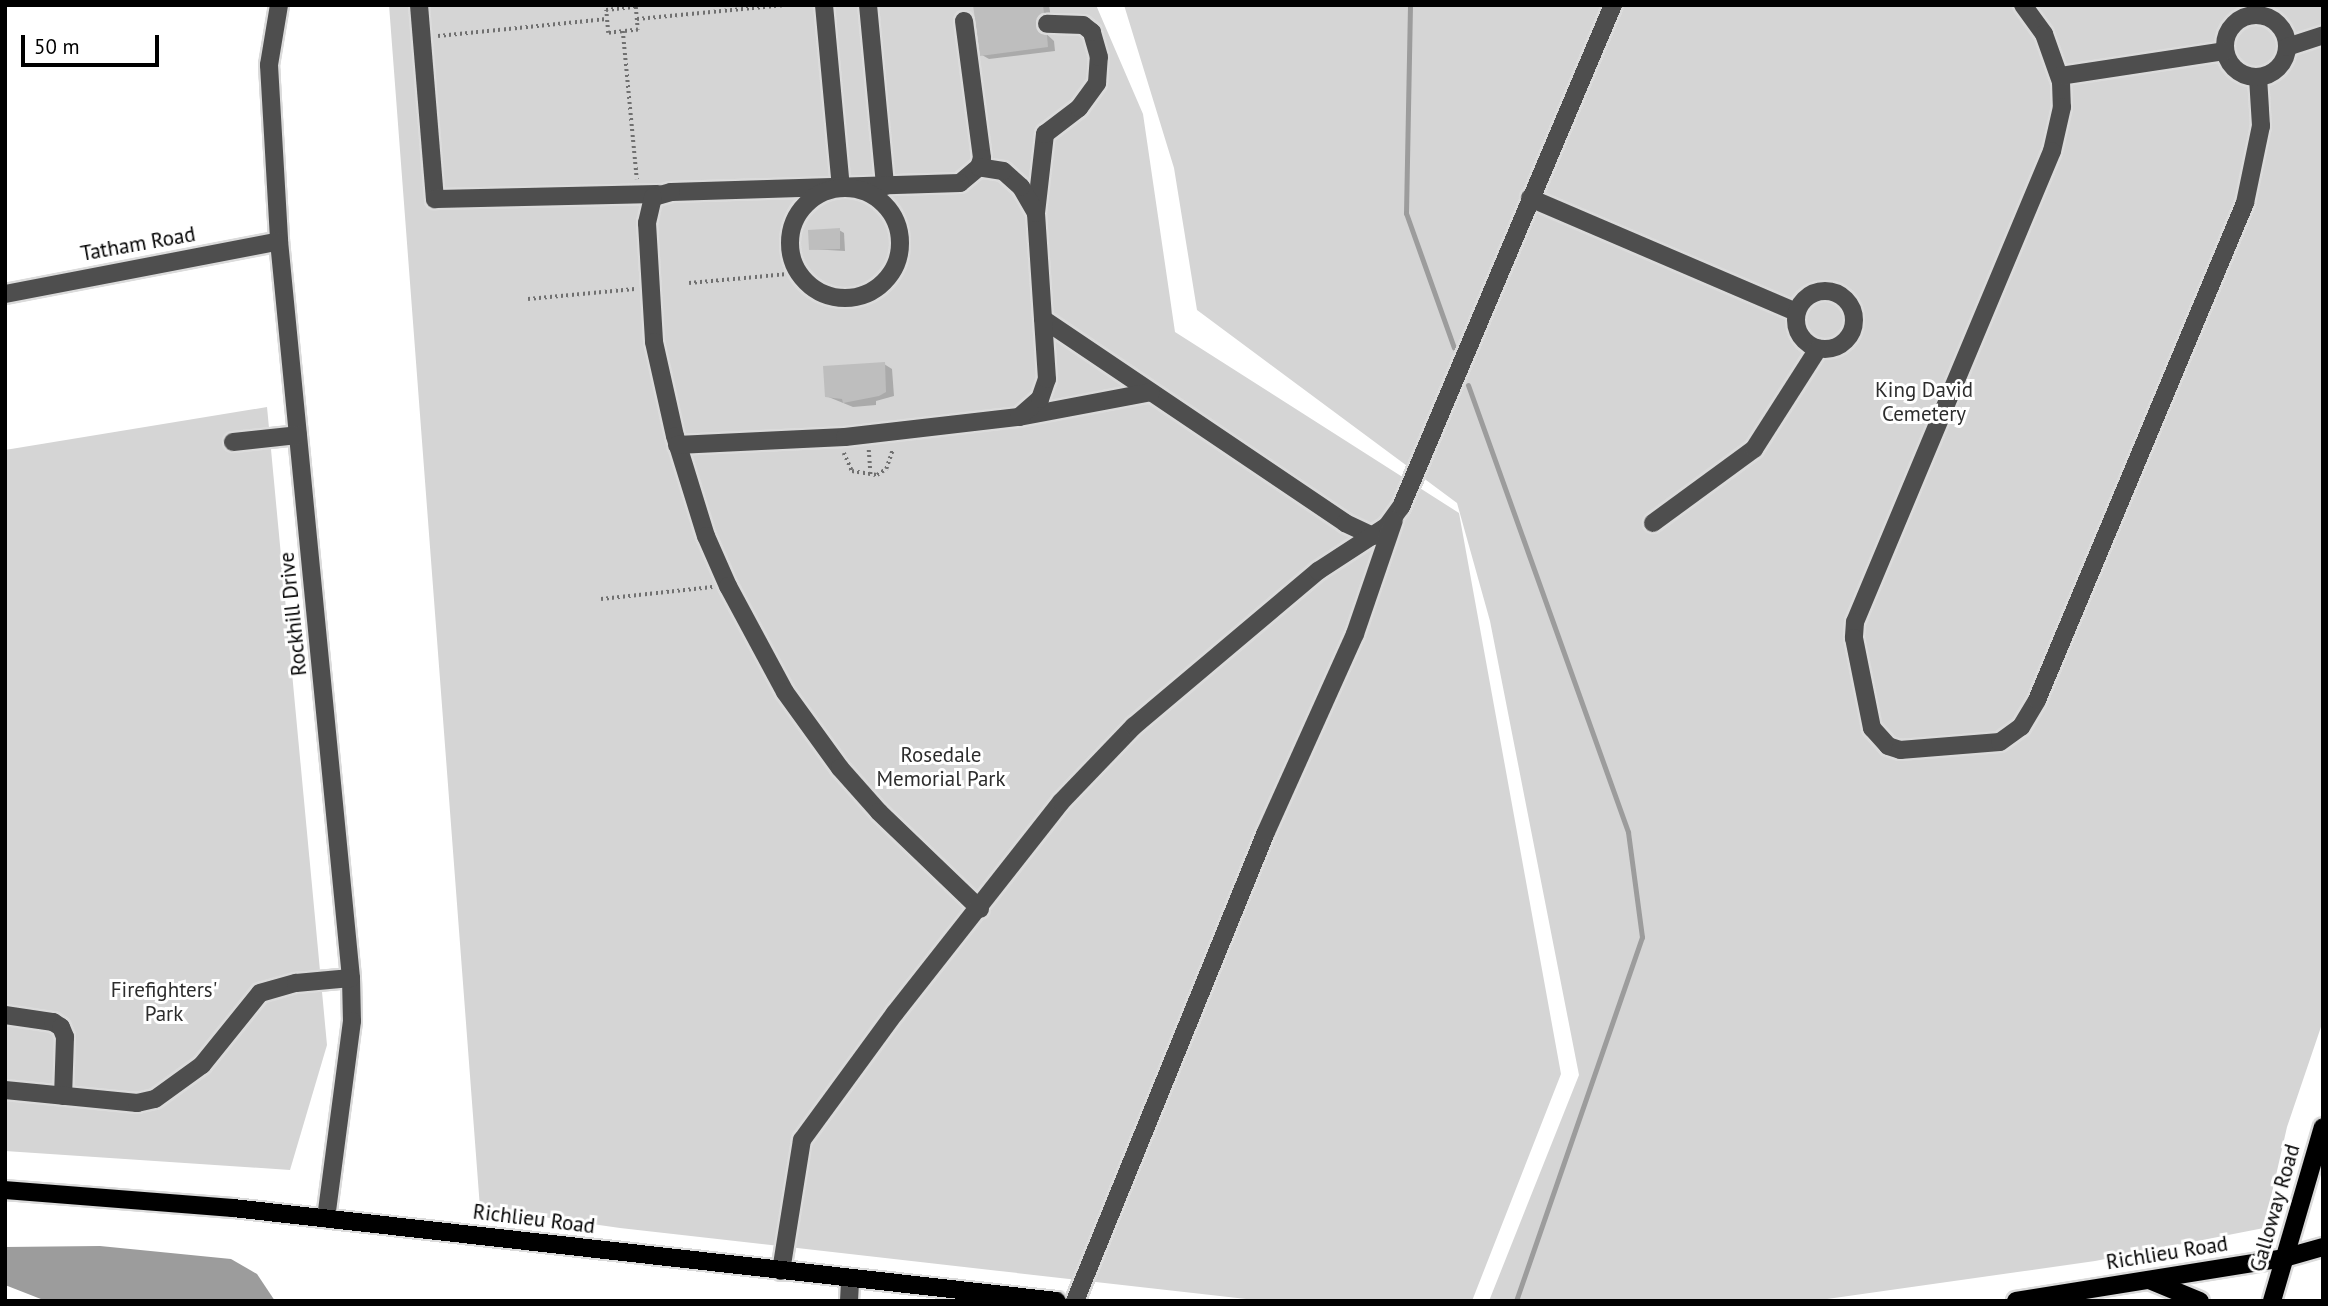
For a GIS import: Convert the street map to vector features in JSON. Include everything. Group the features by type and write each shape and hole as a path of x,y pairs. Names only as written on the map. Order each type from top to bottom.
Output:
{"main road":[{"name":"Galloway Road","path":"2272,1301 2323,1127"},
{"name":"Richlieu Road","path":"5,1189 326,1218 1057,1301"},
{"name":"Richlieu Road","path":"2016,1301 2284,1258 2323,1247"},
{"path":"2146,1279 2200,1301"}],"street":[{"name":"Rockhill Drive","path":"279,5 269,65 279,241 351,978 352,1021 326,1218"},
{"path":"419,5 435,199 960,183 979,167 982,158 964,22"},
{"path":"824,5 841,187"},
{"path":"867,5 885,186"},
{"path":"1074,1301 1266,832 1355,634 1396,514 1613,5"},
{"path":"2027,7 2044,34 2060,76 2062,107 2052,151 1855,622 1854,638 1872,728 1888,746 1900,750 2000,742 2021,727 2037,700 2245,203 2260,126 2258,77"},
{"path":"2287,47 2275,21 2246,11 2232,26 2225,51 2233,67 2258,77 2275,71 2287,47 2323,35"},
{"path":"1019,417 1040,399 1046,379 1037,213 1045,134 1079,108 1097,83 1099,57 1092,32 1083,25 1047,24"},
{"path":"2060,76 2225,51"},
{"path":"979,167 1003,171 1021,187 1037,213"},
{"path":"841,187 877,197 890,210 900,236 898,264 881,285 856,298 821,293 799,273 790,252 796,217 807,202 841,187"},
{"path":"658,194 648,208 654,342 677,445 706,536 728,586 785,692 840,768 879,812 980,909"},
{"path":"1530,198 1796,312"},
{"name":"Tatham Road","path":"5,294 279,241"},
{"path":"1816,292 1835,293 1850,306 1850,335 1837,347 1818,349 1802,339 1796,312 1816,292"},
{"path":"1043,319 1329,512 1373,536"},
{"path":"1653,523 1754,449 1818,349"},
{"path":"677,445 845,437 1019,417 1151,392"},
{"path":"233,442 298,435"},
{"path":"1329,512 1339,526 1335,560"},
{"path":"782,1271 802,1140 895,1013 1097,762 1271,608 1335,560 1373,536 1396,514"},
{"path":"5,1090 137,1103 155,1099 202,1065 260,993 296,983 351,978"},
{"path":"5,1015 53,1021 61,1027 65,1037 63,1096"},
{"path":"849,1301 850,1279"}],"path":[{"path":"637,19 785,5"},
{"path":"620,7 636,7 638,30 608,33 606,10 620,7"},
{"path":"422,38 606,19"},
{"path":"623,31 638,194"},
{"path":"689,283 799,273"},
{"path":"528,299 651,287"},
{"path":"845,437 845,463 852,471 871,475 886,469 894,431"},
{"path":"868,434 871,475"},
{"path":"601,599 728,586"}],"green space":[{"name":"Rosedale Memorial Park","path":"389,5 1096,5 1143,114 1175,332 1459,513 1561,1074 1472,1301 1264,1301 620,1228 480,1208"},
{"name":"King David Cemetery","path":"1124,5 2323,5 2323,1021 2287,1127 2264,1228 2095,1261 1813,1301 1489,1301 1579,1075 1490,621 1457,503 1197,310 1174,168"},
{"name":"Firefighters' Park","path":"267,407 327,1045 290,1170 5,1151 5,450"}],"shaded area":[{"path":"100,1246 231,1259 257,1274 275,1301 46,1301 5,1285 5,1247"}],"building":[{"path":"973,5 1043,5 1044,13 1036,24 1047,35 1048,47 980,56"},
{"path":"840,228 840,249 809,250 808,230"},
{"path":"885,362 886,392 879,396 843,403 842,399 825,397 823,366"}],"waterway":[{"path":"1410,5 1406,213 1454,348"},
{"path":"1468,385 1628,832 1642,937 1516,1301"}]}
